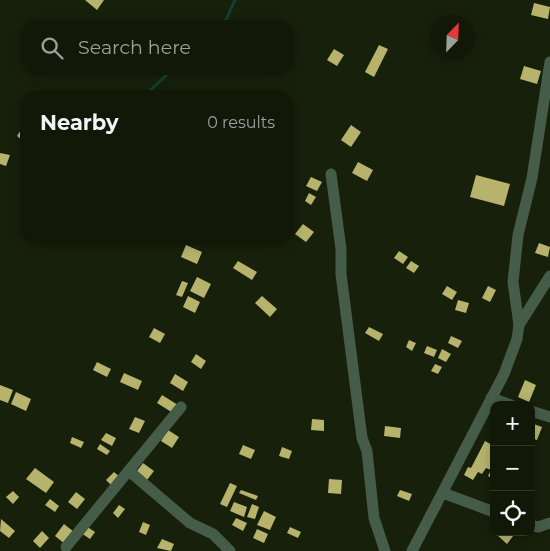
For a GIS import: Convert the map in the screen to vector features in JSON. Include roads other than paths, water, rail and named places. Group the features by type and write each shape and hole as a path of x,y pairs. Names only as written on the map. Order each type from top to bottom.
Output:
{"street":[{"path":"412,551 504,374 517,339 519,325 513,282 517,245 532,178 550,62"},
{"path":"331,174 341,249 341,274 362,438 367,451 374,518 385,551"},
{"path":"519,325 550,276"},
{"path":"492,398 500,401"},
{"path":"66,547 181,407"},
{"path":"535,412 550,417"},
{"path":"129,471 190,523 213,534 230,551"},
{"path":"443,493 490,511"},
{"path":"535,526 538,527 550,522"}],"waterway":[{"path":"226,20 235,0"},
{"path":"150,90 167,75"}]}
